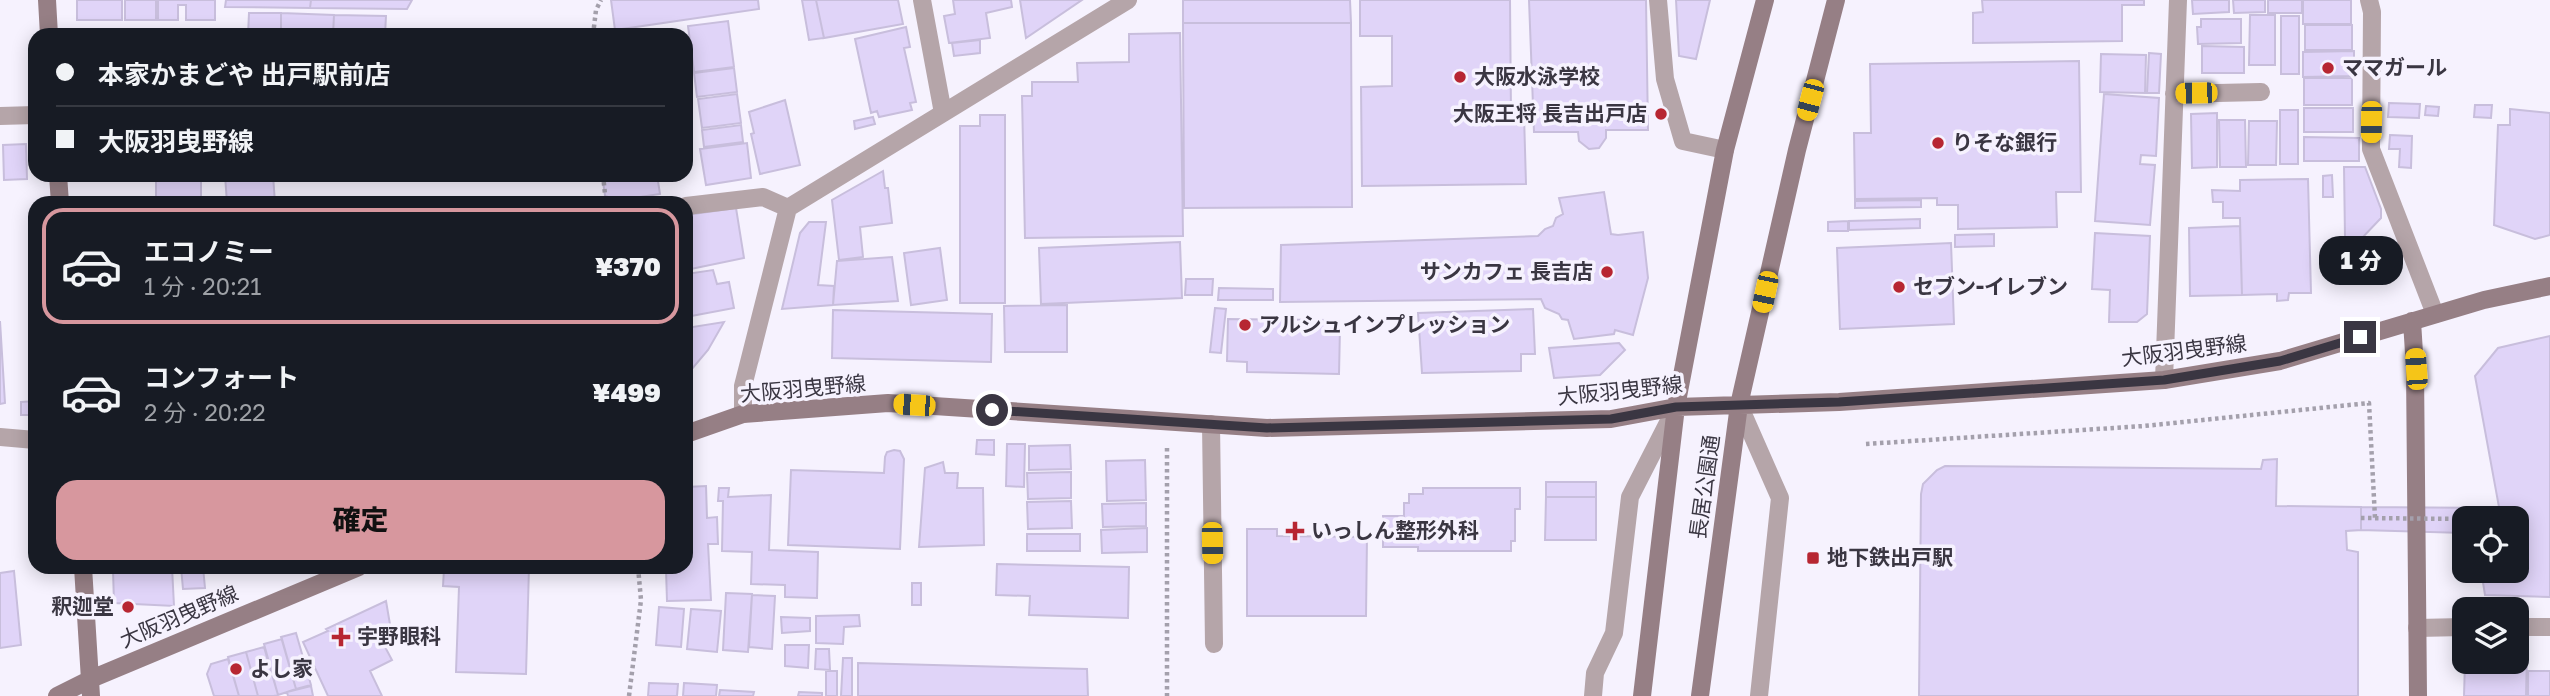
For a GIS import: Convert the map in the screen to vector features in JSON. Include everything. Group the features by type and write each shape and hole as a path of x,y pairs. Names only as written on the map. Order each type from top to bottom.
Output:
{"main road":[{"path":"47,0 49,28"},
{"name":"長居公園通","path":"1642,696 1676,407 1725,150 1765,0"},
{"name":"長居公園通","path":"1700,696 1739,405 1797,150 1836,0"},
{"name":"大阪羽曳野線","path":"693,432 743,414 888,403 1267,428 1611,419 1676,407 1839,402 2164,380 2280,361 2484,300 2550,286"},
{"path":"2413,321 2416,369 2418,696"},
{"path":"83,574 91,687"},
{"name":"大阪羽曳野線","path":"57,696 91,687 343,574"}],"street":[{"path":"922,0 943,113"},
{"path":"743,414 743,386 788,208 1128,0"},
{"path":"1658,0 1665,79 1683,141 1725,150"},
{"path":"2164,380 2178,0"},
{"path":"2369,0 2372,12 2371,149 2435,314"},
{"path":"2174,94 2261,92"},
{"path":"0,116 28,115"},
{"path":"693,205 763,197 788,208"},
{"path":"1739,405 1780,498 1759,696"},
{"path":"1593,696 1595,673 1614,632 1630,498 1676,407"},
{"path":"1212,424 1214,644"},
{"path":"0,437 28,439"},
{"path":"2417,628 2452,627"},
{"path":"2529,627 2550,627"}],"path":[{"path":"594,28 596,10 601,0"},
{"path":"1866,443 2144,426 2369,403 2375,518"},
{"path":"1167,421 1167,696"},
{"path":"2361,518 2452,519"},
{"path":"629,696 641,600 639,574"}],"building":[{"path":"77,0 122,0 122,20 77,20"},
{"path":"125,0 156,0 156,20 125,20"},
{"path":"158,0 215,0 215,20 186,20 186,5 178,5 178,20 158,20"},
{"path":"226,0 311,0 310,8 225,7"},
{"path":"311,0 412,0 407,9 310,8"},
{"path":"611,0 758,0 759,9 615,28"},
{"path":"802,0 816,0 824,38 809,40"},
{"path":"816,0 898,0 903,24 824,38"},
{"path":"953,0 1011,0 1012,7 986,13 990,38 949,43 944,16 955,14"},
{"path":"1020,0 1082,0 1026,38"},
{"path":"1183,0 1350,0 1351,23 1183,23"},
{"path":"1360,0 1510,0 1511,115 1524,115 1526,184 1362,186 1361,87 1392,86 1392,36 1360,36"},
{"path":"1529,0 1646,0 1648,130 1606,130 1606,138 1599,148 1589,149 1579,141 1578,132 1534,132"},
{"path":"1676,0 1710,0 1696,59 1679,56"},
{"path":"1982,0 2144,0 2144,5 2122,5 2122,41 1973,43 1973,13 1983,12"},
{"path":"2192,0 2229,0 2229,12 2193,14"},
{"path":"2233,0 2265,0 2265,12 2234,13"},
{"path":"2268,0 2302,0 2302,13 2268,13"},
{"path":"2303,0 2351,0 2351,24 2303,24"},
{"path":"249,13 281,13 281,28 248,28"},
{"path":"281,13 334,15 333,28 281,28"},
{"path":"334,15 386,16 385,28 333,28"},
{"path":"2250,15 2275,15 2275,65 2249,65"},
{"path":"2281,16 2299,16 2299,74 2281,74"},
{"path":"2201,19 2241,19 2241,43 2198,44 2197,27 2201,27"},
{"path":"728,21 734,67 694,72 693,28 688,26"},
{"path":"1183,23 1351,23 1352,207 1184,208"},
{"path":"2305,25 2352,25 2352,50 2305,50"},
{"path":"906,27 910,47 904,48 916,102 910,103 912,110 879,117 877,111 871,113 855,39"},
{"path":"1180,33 1183,236 1025,238 1022,96 1032,96 1032,82 1078,82 1077,63 1129,62 1129,34"},
{"path":"980,40 980,53 954,56 952,43"},
{"path":"2202,46 2244,47 2244,73 2202,73"},
{"path":"2354,51 2354,76 2303,77 2303,52"},
{"path":"2149,53 2161,54 2159,93 2147,93"},
{"path":"2101,54 2146,55 2145,93 2100,92"},
{"path":"2079,61 2081,192 2056,192 2057,227 1958,229 1958,205 1937,205 1937,198 1855,199 1854,133 1871,133 1870,64"},
{"path":"734,68 737,92 697,97 694,73"},
{"path":"2304,78 2352,78 2352,105 2304,105"},
{"path":"737,94 741,123 702,128 698,99"},
{"path":"2104,94 2159,98 2156,156 2141,155 2140,164 2155,165 2150,225 2095,221"},
{"path":"785,100 800,165 760,174 749,112"},
{"path":"2389,103 2420,104 2419,118 2388,117"},
{"path":"2475,105 2492,105 2491,118 2474,117"},
{"path":"2426,106 2439,107 2438,116 2425,115"},
{"path":"2304,108 2353,108 2353,132 2304,132"},
{"path":"2510,109 2550,113 2550,235 2535,239 2494,225 2498,125 2510,125"},
{"path":"2280,110 2298,110 2298,164 2280,164"},
{"path":"2217,113 2217,167 2192,168 2191,114"},
{"path":"980,115 1005,115 1005,303 960,303 960,126 980,126"},
{"path":"873,117 875,124 855,129 854,121"},
{"path":"2219,120 2245,120 2246,167 2220,167"},
{"path":"2249,121 2277,121 2276,165 2248,165"},
{"path":"741,125 743,142 704,147 702,130"},
{"path":"2390,135 2412,136 2411,168 2399,167 2400,149 2389,149"},
{"path":"2304,137 2359,138 2359,161 2304,161"},
{"path":"747,143 751,178 706,185 700,149"},
{"path":"26,144 27,179 4,180 3,145"},
{"path":"2344,167 2365,167 2381,209 2381,218 2362,238 2345,237"},
{"path":"883,171 892,223 860,227 863,257 839,260 832,200"},
{"path":"2332,175 2333,197 2323,197 2323,176"},
{"path":"2308,179 2311,293 2289,293 2288,300 2277,301 2277,294 2242,295 2240,218 2223,218 2223,202 2213,202 2212,190 2240,191 2240,180"},
{"path":"156,182 201,182 201,196 156,196"},
{"path":"226,182 274,182 274,196 226,196"},
{"path":"603,182 658,182 660,194 646,196 605,196"},
{"path":"1604,192 1611,234 1643,232 1648,278 1633,335 1615,330 1614,334 1574,339 1568,320 1545,308 1541,299 1280,302 1281,245 1538,236 1553,226 1556,218 1563,214 1559,198"},
{"path":"1921,200 1921,207 1855,208 1855,201"},
{"path":"736,208 744,258 693,269 693,214"},
{"path":"1920,219 1920,228 1849,230 1849,221"},
{"path":"1848,221 1848,231 1828,231 1828,222"},
{"path":"809,222 826,222 818,285 834,286 833,305 782,309 800,233"},
{"path":"2240,226 2242,295 2190,296 2189,228"},
{"path":"2095,233 2150,236 2147,314 2137,322 2109,322 2110,290 2092,289"},
{"path":"1994,234 1994,246 1955,247 1955,235"},
{"path":"2348,239 2390,239 2390,281 2348,281"},
{"path":"1180,242 1182,298 1041,304 1039,248"},
{"path":"1951,243 1954,324 1840,329 1837,248"},
{"path":"940,248 947,300 911,305 904,253"},
{"path":"892,257 898,301 833,305 837,261"},
{"path":"713,270 717,284 729,282 734,308 693,316 693,273"},
{"path":"1186,279 1213,279 1212,295 1185,295"},
{"path":"1219,288 1273,289 1273,300 1218,300"},
{"path":"1067,305 1067,352 1005,352 1004,306"},
{"path":"1215,308 1226,309 1221,353 1210,352"},
{"path":"1533,309 1535,354 1521,354 1521,371 1422,373 1418,313"},
{"path":"833,310 992,314 991,362 832,358"},
{"path":"1228,319 1328,320 1328,328 1340,328 1339,374 1247,372 1247,362 1227,361"},
{"path":"0,321 5,403 0,404"},
{"path":"724,322 708,350 693,368 693,327"},
{"path":"2550,336 2550,597 2485,595 2483,583 2529,583 2529,506 2499,506 2475,376 2498,348"},
{"path":"1619,343 1625,350 1600,375 1554,378 1549,348"},
{"path":"21,402 28,402 28,415 21,415"},
{"path":"977,440 994,440 994,455 976,454"},
{"path":"1007,444 1025,444 1024,487 1006,486"},
{"path":"1070,445 1071,469 1029,470 1029,446"},
{"path":"900,451 904,459 900,549 788,545 791,470 884,473 887,452"},
{"path":"2277,459 2276,506 2361,507 2361,530 2346,531 2347,550 2358,552 2358,696 1919,696 1921,494 1923,484 1937,470 1945,466 2261,469 2263,460"},
{"path":"1145,460 1146,500 1107,501 1106,461"},
{"path":"943,462 945,473 958,473 957,488 983,488 984,545 919,547 925,468"},
{"path":"1071,472 1071,498 1028,499 1027,473"},
{"path":"1546,482 1596,482 1596,497 1546,497"},
{"path":"706,486 707,518 717,517 718,544 708,544 711,600 667,601 666,574 693,574 693,487"},
{"path":"719,488 729,488 728,497 771,495 769,550 818,552 817,598 785,597 785,585 751,584 752,552 722,551 723,501 718,501"},
{"path":"1423,488 1520,488 1520,509 1515,509 1515,541 1511,541 1511,551 1418,551 1418,547 1383,547 1383,516 1404,516 1404,503 1409,503 1409,494 1423,494"},
{"path":"1546,497 1596,497 1596,540 1545,540"},
{"path":"1071,501 1072,528 1028,529 1027,502"},
{"path":"1146,503 1146,526 1103,527 1102,504"},
{"path":"2361,507 2452,508 2452,533 2361,530"},
{"path":"1147,528 1147,552 1102,553 1101,530"},
{"path":"1247,529 1277,529 1277,536 1367,537 1366,616 1247,616"},
{"path":"1027,534 1080,534 1080,551 1027,551"},
{"path":"997,564 1129,567 1128,618 1029,615 1030,596 996,595"},
{"path":"14,571 21,645 0,648 0,573"},
{"path":"113,574 172,574 174,606 114,603"},
{"path":"182,574 204,574 205,588 183,589"},
{"path":"444,574 529,574 526,674 456,672 459,587 443,586"},
{"path":"912,583 921,583 921,605 912,605"},
{"path":"726,593 752,594 748,652 723,650"},
{"path":"752,595 775,596 772,649 749,647"},
{"path":"386,601 393,642 384,645 392,660 370,671 382,696 328,696 303,642"},
{"path":"659,607 684,609 681,647 656,645"},
{"path":"691,609 721,611 717,652 687,649"},
{"path":"859,615 860,626 844,627 843,644 816,643 816,616"},
{"path":"781,617 810,618 810,631 782,633"},
{"path":"296,633 311,685 296,689 281,637"},
{"path":"282,639 296,689 278,695 264,644"},
{"path":"785,645 809,645 808,668 785,666"},
{"path":"264,647 278,695 274,696 258,696 246,652"},
{"path":"816,649 829,649 830,670 815,669"},
{"path":"246,652 258,696 239,696 228,657"},
{"path":"843,658 852,658 852,696 841,696"},
{"path":"228,659 239,696 214,696 207,674 211,664"},
{"path":"858,663 1087,669 1088,696 858,696"},
{"path":"826,671 837,671 837,696 826,696"},
{"path":"2529,671 2550,671 2550,696 2528,696"},
{"path":"2465,674 2526,674 2526,696 2464,696"},
{"path":"649,683 678,684 677,696 648,696"},
{"path":"684,683 717,685 716,696 683,696"},
{"path":"311,686 313,696 288,696 287,692"},
{"path":"720,690 754,692 753,696 719,696"},
{"path":"799,692 822,693 822,696 798,696"}],"place":[{"name":"ママガール","path":"2328,68"},
{"name":"大阪水泳学校","path":"1460,77"},
{"name":"大阪王将 長吉出戸店","path":"1661,114"},
{"name":"りそな銀行","path":"1938,143"},
{"name":"サンカフェ 長吉店","path":"1607,272"},
{"name":"セブン-イレブン","path":"1899,287"},
{"name":"アルシュインプレッション","path":"1245,325"},
{"name":"いっしん整形外科","path":"1295,531"},
{"name":"地下鉄出戸駅","path":"1813,558"},
{"name":"釈迦堂","path":"128,607"},
{"name":"宇野眼科","path":"341,637"},
{"name":"よし家","path":"236,669"}],"route":[{"path":"992,410 1267,428 1611,419 1676,407 1839,402 2164,380 2280,361 2360,337"}]}
